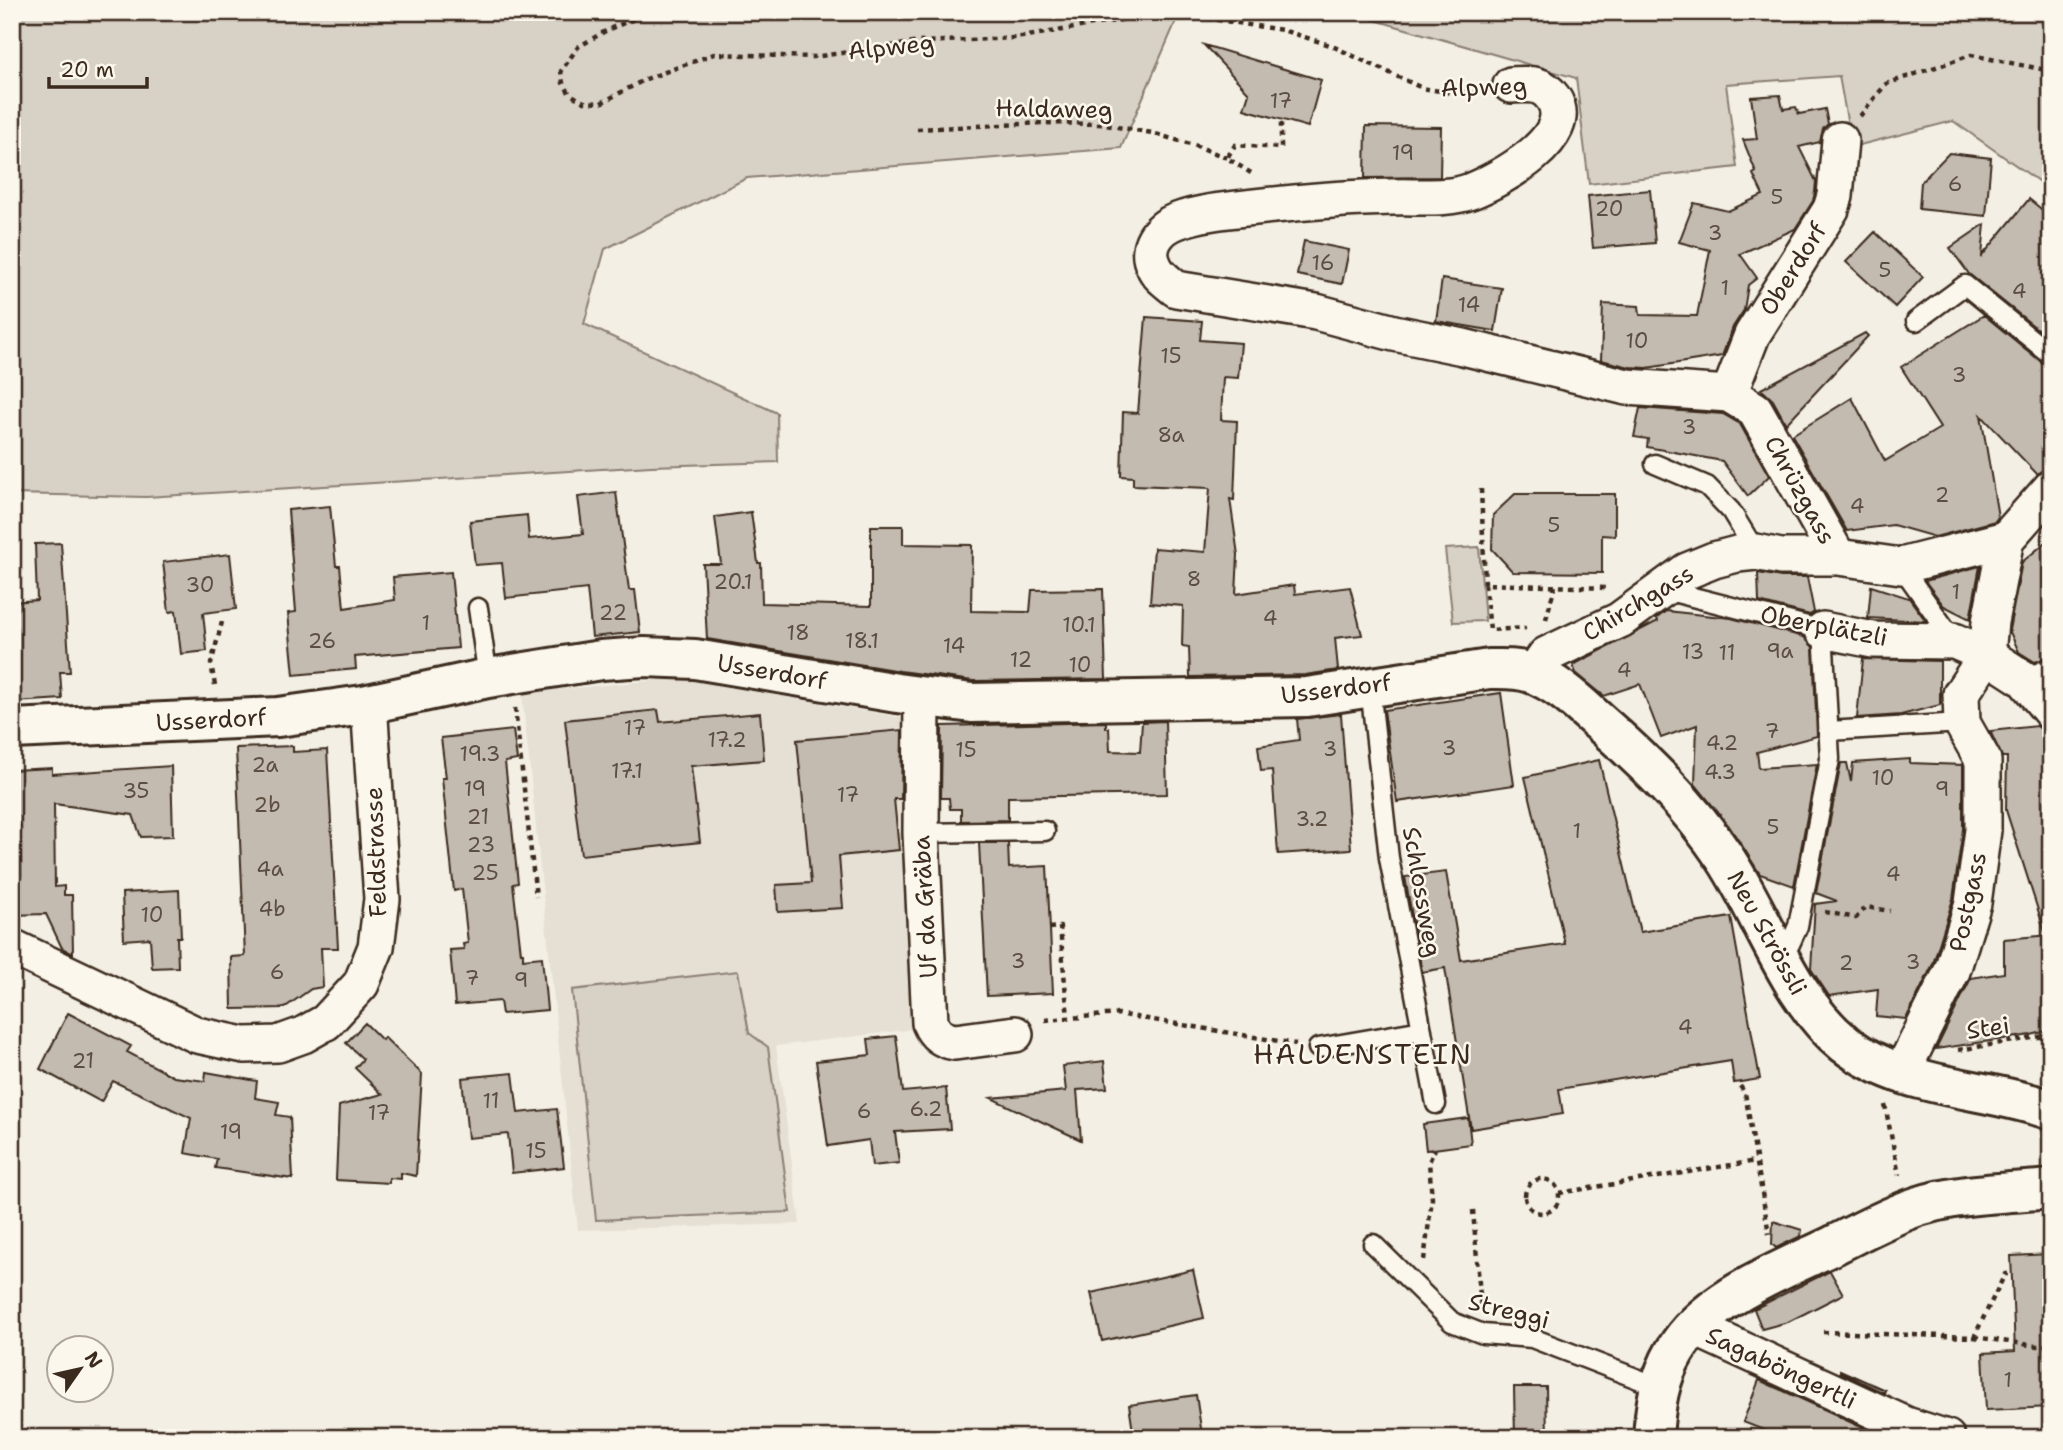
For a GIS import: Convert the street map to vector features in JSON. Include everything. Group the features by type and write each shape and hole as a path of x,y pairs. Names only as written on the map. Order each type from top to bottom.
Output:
{"street":[{"name":"Alpweg","path":"1511,85 1529,84 1548,91 1556,103 1558,119 1550,136 1531,156 1479,188 1451,195 1302,202 1215,211 1177,221 1157,234 1150,249 1153,265 1160,276 1176,289 1317,312 1394,333 1627,387 1729,394"},
{"name":"Oberdorf","path":"1729,394 1752,335 1831,209 1835,196 1840,140"},
{"name":"Chrüzgass","path":"1729,394 1755,410 1838,557 1901,566 2006,539"},
{"path":"1962,723 1961,694 1987,655 1990,622 2006,539 2051,488"},
{"name":"Chirchgass","path":"1533,674 1546,655 1620,620 1687,571 1714,560 1756,552 1781,557 1838,557"},
{"name":"Oberplätzli","path":"1824,630 1873,640 1954,641 2037,673 2051,712"},
{"name":"Usserdorf","path":"12,729 278,718 369,703 501,690 601,660 644,657 695,659 972,703 1293,697 1489,669 1515,669 1533,674"},
{"name":"Neu Strössli","path":"1533,674 1559,687 1641,758 1681,802 1725,858 1805,1001 1846,1044 1878,1063 1893,1088 2051,1110"},
{"name":"Uf da Gräba","path":"922,697 921,833 930,1023 934,1032 947,1041 1015,1034"},
{"name":"Feldstrasse","path":"12,947 197,1035 244,1045 278,1044 303,1035 326,1021 361,984 376,947 382,899 369,703"},
{"name":"Postgass","path":"1893,1088 1952,971 1973,903 1983,830 1983,760 1962,723"},
{"path":"1653,1438 1659,1387 1675,1350 1693,1327 1718,1306 1752,1285 1894,1216 1921,1206 1964,1197 2051,1189"},
{"name":"Sagaböngertli","path":"1693,1327 1906,1425 1947,1438"}],"lane":[{"path":"1916,321 1965,285 2051,355"},
{"path":"1654,464 1707,486 1731,511 1756,552"},
{"path":"1901,566 1954,641"},
{"name":"Oberplätzli","path":"1661,589 1824,630"},
{"path":"478,608 501,690"},
{"path":"1779,953 1790,944 1798,926 1830,759 1824,630"},
{"name":"Schlossweg","path":"1370,687 1389,858 1436,1104"},
{"path":"1828,731 1962,723"},
{"path":"921,833 1045,831"},
{"path":"1318,1048 1422,1030"},
{"name":"Streggi","path":"1373,1244 1452,1322 1483,1334 1532,1338 1659,1387"}],"path":[{"name":"Alpweg","path":"653,12 609,29 578,47 561,71 563,83 570,94 584,102 601,103 646,79 714,54 813,57 920,42 1016,38 1167,12 1282,30 1330,45 1422,88 1451,93 1511,85"},
{"path":"1840,140 1886,83 1971,55 2051,71"},
{"path":"1227,158 1235,145 1281,148 1281,119"},
{"name":"Haldaweg","path":"917,129 1041,123 1100,124 1152,133 1197,146 1227,158 1258,178"},
{"path":"1481,489 1490,630 1530,628"},
{"path":"1485,584 1613,588"},
{"path":"1544,628 1555,586"},
{"path":"222,622 211,664 214,685 227,686"},
{"path":"501,690 536,897"},
{"path":"1818,911 1856,918 1866,907 1890,911"},
{"path":"1049,928 1060,928 1068,1018"},
{"path":"1015,1034 1017,1022 1118,1014 1318,1048"},
{"name":"Stei","path":"1956,1050 2051,1035"},
{"path":"1740,1086 1745,1093 1769,1234"},
{"path":"1893,1088 1901,1183"},
{"path":"1420,1288 1432,1199 1429,1162 1435,1149"},
{"path":"1559,1194 1756,1161"},
{"path":"1541,1179 1551,1181 1559,1194 1556,1206 1546,1213 1534,1211 1525,1198 1527,1187 1541,1179"},
{"path":"1473,1209 1483,1334"},
{"path":"1974,1338 2005,1274 2008,1274"},
{"path":"1823,1332 1974,1338 2038,1346 2051,1345"}],"shaded area":[{"path":"12,12 1180,12 1121,148 747,178 605,249 584,324 777,413 778,462 651,466 146,497 12,494"},
{"path":"1347,12 2051,12 2051,190 1953,121 1852,147 1839,76 1726,84 1737,167 1589,184 1576,78"},
{"path":"1479,547 1485,621 1453,622 1445,549"},
{"path":"669,679 700,682 904,718 922,1028 776,1046 800,1224 578,1230 522,693"},
{"path":"738,971 749,1033 768,1047 790,1212 596,1220 572,990"}],"building":[{"path":"1204,45 1321,80 1308,127 1244,109 1249,93"},
{"path":"1780,95 1783,109 1796,107 1799,114 1825,109 1828,124 1823,129 1820,142 1799,147 1816,181 1813,201 1795,229 1740,254 1757,278 1748,285 1744,310 1733,327 1722,356 1647,368 1601,360 1603,304 1639,306 1640,315 1697,316 1710,250 1679,242 1694,203 1728,211 1763,195 1753,174 1756,172 1743,140 1757,139 1751,97"},
{"path":"1366,126 1441,127 1440,177 1365,178"},
{"path":"1949,153 1991,158 1986,216 1919,209 1921,182"},
{"path":"1650,190 1655,243 1593,248 1588,196"},
{"path":"2029,199 2051,217 2051,340 1969,274 1950,248 1985,224 1982,256"},
{"path":"1875,232 1923,277 1895,307 1846,262"},
{"path":"1304,241 1349,250 1342,284 1297,275"},
{"path":"1442,279 1502,288 1495,331 1436,321"},
{"path":"1984,315 2044,364 2051,366 2051,468 2037,474 1981,415 1998,517 1995,521 1935,537 1893,525 1847,531 1792,435 1852,398 1885,461 1940,428 1901,367"},
{"path":"1146,317 1202,321 1200,340 1241,343 1238,378 1223,377 1221,420 1237,421 1234,500 1230,499 1238,555 1236,594 1294,585 1295,594 1350,587 1362,635 1335,638 1338,670 1305,675 1190,677 1189,647 1182,646 1183,606 1150,603 1154,548 1205,552 1210,488 1133,485 1133,477 1121,476 1123,412 1138,413"},
{"path":"1865,333 1868,336 1786,424 1773,400 1761,389"},
{"path":"1640,408 1723,414 1740,424 1769,476 1748,496 1722,461 1647,447 1648,439 1634,437"},
{"path":"616,492 629,590 635,590 640,632 592,637 587,589 506,598 502,563 475,565 470,521 527,515 529,539 583,534 578,497"},
{"path":"1515,494 1615,494 1615,536 1602,535 1602,573 1513,572 1492,549 1493,515"},
{"path":"330,506 336,566 340,566 344,608 395,600 393,577 451,572 458,648 355,657 356,669 294,675 288,613 296,612 288,510"},
{"path":"751,512 758,563 761,563 762,603 871,606 871,526 903,526 903,544 972,545 971,611 1030,612 1032,590 1103,589 1106,679 973,681 707,639 703,564 721,564 715,517"},
{"path":"2051,538 2051,656 2035,662 2019,652 2009,630 2022,562"},
{"path":"61,543 70,672 60,672 62,699 16,702 12,675 12,602 37,600 35,544"},
{"path":"230,554 236,609 203,613 207,651 181,654 176,611 169,612 163,562"},
{"path":"1980,566 1970,619 1944,606 1925,581"},
{"path":"1758,573 1781,577 1807,577 1814,612 1810,615 1759,602"},
{"path":"1871,586 1909,598 1926,621 1868,618"},
{"path":"1666,611 1731,618 1804,637 1813,647 1817,736 1757,752 1759,768 1817,764 1794,886 1760,874 1729,826 1695,784 1697,725 1661,738 1640,684 1604,696 1576,673 1573,665 1658,621 1657,618"},
{"path":"1863,659 1940,661 1940,705 1901,715 1857,718"},
{"path":"1501,693 1514,785 1397,802 1384,710"},
{"path":"658,710 660,722 760,713 764,760 691,766 700,842 581,855 565,720"},
{"path":"1341,714 1351,849 1278,854 1272,770 1261,771 1258,746 1299,740 1297,719"},
{"path":"1165,721 1167,794 1008,797 1008,820 961,821 961,809 950,809 949,798 941,798 942,726 1106,722 1106,728 1109,728 1110,751 1140,752 1142,722"},
{"path":"2037,726 2043,731 2051,732 2051,931 2045,932 2006,810 2007,757 2002,757 1990,731"},
{"path":"513,730 517,760 505,762 518,883 513,884 521,953 523,959 542,957 547,1010 502,1014 500,1001 455,1005 450,950 464,949 463,944 468,943 462,889 454,891 442,778 446,778 441,738"},
{"path":"902,730 901,799 894,799 899,850 839,856 843,908 778,912 776,885 811,883 797,740"},
{"path":"293,746 293,752 327,750 338,948 321,948 323,987 311,989 284,1008 232,1009 231,957 245,956 236,748"},
{"path":"1910,759 1910,763 1963,765 1963,829 1953,899 1933,964 1906,1019 1876,1016 1878,989 1829,996 1811,969 1815,904 1837,901 1816,893 1841,763 1847,763 1851,782 1853,763"},
{"path":"1599,760 1640,932 1731,917 1760,1079 1734,1083 1731,1061 1559,1089 1563,1114 1471,1129 1445,968 1422,972 1405,877 1446,872 1461,960 1565,944 1525,777"},
{"path":"171,766 173,836 141,837 133,815 54,804 55,887 64,886 64,895 72,895 73,954 62,948 46,914 12,915 12,876 21,875 19,823 12,817 12,770 52,768 52,774"},
{"path":"979,843 1008,843 1009,868 1047,866 1053,993 987,996"},
{"path":"179,890 181,937 177,937 178,967 152,968 150,938 124,940 122,893"},
{"path":"2051,935 2051,1030 1936,1049 1971,978 2004,973 2004,939"},
{"path":"68,1013 131,1046 127,1052 174,1077 205,1081 206,1072 257,1081 255,1098 279,1102 276,1115 290,1117 293,1179 215,1168 217,1159 185,1153 191,1118 113,1081 101,1102 40,1069"},
{"path":"365,1023 382,1040 384,1037 422,1074 416,1176 401,1173 401,1179 389,1178 389,1183 336,1180 339,1106 382,1094 355,1068 363,1059 346,1043"},
{"path":"896,1036 903,1092 946,1088 950,1129 895,1132 899,1163 872,1166 869,1140 828,1146 816,1061 870,1055 868,1039"},
{"path":"1104,1061 1107,1088 1077,1090 1081,1140 991,1098 1066,1091 1063,1066"},
{"path":"513,1073 518,1113 557,1109 564,1167 512,1173 508,1134 468,1138 462,1078"},
{"path":"1468,1118 1471,1144 1426,1150 1423,1124"},
{"path":"1773,1221 1802,1230 1801,1236 1776,1248 1772,1244"},
{"path":"2051,1254 2051,1407 1986,1410 1983,1353 2015,1351 2011,1256"},
{"path":"1193,1270 1204,1318 1102,1341 1091,1293"},
{"path":"1830,1271 1843,1294 1788,1322 1762,1329 1754,1309"},
{"path":"1840,1372 1885,1390 1884,1393"},
{"path":"1759,1380 1885,1438 1784,1438 1743,1422"},
{"path":"1514,1387 1546,1387 1547,1438 1515,1438"},
{"path":"1196,1395 1202,1435 1185,1438 1134,1438 1129,1405"}],"district":[{"name":"HALDENSTEIN","path":"1363,1054"}]}
